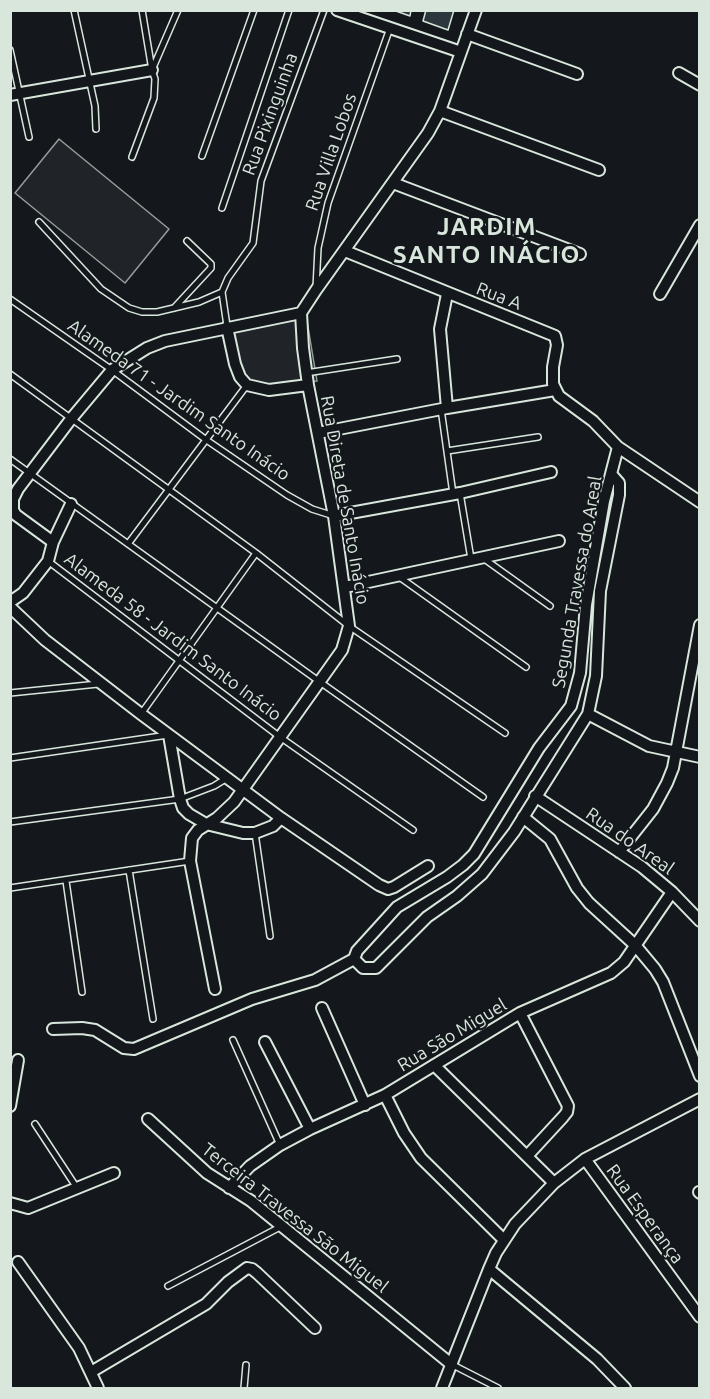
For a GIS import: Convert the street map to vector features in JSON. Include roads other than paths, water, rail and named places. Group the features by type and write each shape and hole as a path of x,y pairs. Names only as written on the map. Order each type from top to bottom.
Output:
{"street":[{"path":"337,10 461,52"},
{"path":"53,542 16,514 12,505 14,486 30,474 71,419 112,370 147,348 165,341 301,313 423,142 440,111 476,10"},
{"path":"468,34 577,74"},
{"path":"15,94 152,70"},
{"path":"679,73 699,85"},
{"path":"440,111 599,170"},
{"path":"393,183 580,254"},
{"path":"660,294 699,225"},
{"name":"Rua A","path":"345,251 447,294 550,333 557,340 553,367 555,390"},
{"path":"444,408 440,329 447,294"},
{"name":"Rua Direta de Santo Inácio","path":"206,824 226,811 243,789 342,650 349,626 334,516 307,379 301,313"},
{"path":"227,327 235,364 240,377 247,385 269,390 307,379"},
{"path":"318,433 444,408 555,390 563,401 593,421 618,447 699,502"},
{"name":"Segunda Travessa do Areal","path":"354,959 357,951 397,907 447,877 474,854 539,748 571,706 580,673 586,605 604,501 618,447"},
{"path":"334,516 551,472"},
{"path":"53,1029 95,1030 124,1048 134,1049 252,999 308,983 354,959 366,970 376,968 427,917 474,882 498,854 588,714 596,676 600,591 619,495 619,483 611,474"},
{"path":"71,504 53,542 48,561 10,605 45,640 141,714 281,818 384,888 394,887 428,866"},
{"path":"345,587 559,541"},
{"path":"619,852 643,823 660,797 673,768 699,625"},
{"path":"588,714 649,746 699,757"},
{"path":"170,735 180,799 189,814 206,824 243,833 255,833 273,826 281,818"},
{"name":"Rua do Areal","path":"536,796 619,852 672,892 699,921"},
{"path":"523,816 550,839 577,888 589,903 635,945 663,982 699,1076"},
{"path":"206,824 192,838 190,861 214,989"},
{"name":"Rua São Miguel","path":"229,1188 250,1166 280,1145 385,1095 520,1013 611,973 624,962 672,892"},
{"path":"322,1008 365,1105"},
{"path":"520,1013 568,1106 567,1112 527,1156"},
{"path":"266,1042 310,1129"},
{"path":"10,1106 18,1060"},
{"path":"434,1065 554,1183"},
{"path":"385,1095 408,1140 421,1158 504,1240"},
{"path":"442,1389 489,1269 515,1224 554,1183 585,1159 699,1099"},
{"name":"Terceira Travessa São Miguel","path":"148,1119 207,1173 251,1201 451,1364"},
{"name":"Rua Esperança","path":"585,1159 699,1317"},
{"path":"10,1203 28,1208 114,1173"},
{"path":"18,1262 79,1347 98,1389"},
{"path":"92,1372 207,1304 228,1282 247,1268 257,1273 315,1328"},
{"path":"489,1269 597,1359 625,1389"}],"lane":[{"path":"74,10 95,106 96,129"},
{"path":"132,157 153,98 155,79 142,10"},
{"path":"152,70 178,10"},
{"path":"202,156 254,10"},
{"path":"222,208 289,10"},
{"name":"Rua Pixinguinha","path":"222,292 228,278 253,243 261,181 324,10"},
{"name":"Rua Villa Lobos","path":"316,290 317,256 328,203 390,27"},
{"path":"10,50 15,94 29,137"},
{"path":"39,222 101,289 117,301 142,312 157,312 199,302 222,292 227,327"},
{"path":"173,309 211,268 211,264 187,241"},
{"name":"Alameda 71 - Jardim Santo Inácio","path":"10,299 287,495 312,510 334,516"},
{"path":"307,379 397,359"},
{"path":"10,374 256,553 349,626 505,733"},
{"path":"128,544 247,385"},
{"path":"444,408 447,451 456,493 477,558 550,606"},
{"path":"447,451 538,437"},
{"path":"10,459 483,797"},
{"path":"141,714 256,553"},
{"name":"Alameda 58 - Jardim Santo Inácio","path":"48,561 280,737 413,830"},
{"path":"397,575 526,667"},
{"path":"10,693 102,684"},
{"path":"10,758 170,735"},
{"path":"10,822 180,799 214,786 227,778"},
{"path":"255,833 270,936"},
{"path":"10,888 190,861"},
{"path":"129,870 153,1019"},
{"path":"66,881 82,992"},
{"path":"233,1040 280,1145"},
{"path":"35,1124 77,1188"},
{"path":"168,1286 282,1226"},
{"path":"451,1364 498,1389"},
{"path":"244,1389 246,1365"}],"district":[{"name":"JARDIM SANTO INÁCIO","path":"487,241"}]}
